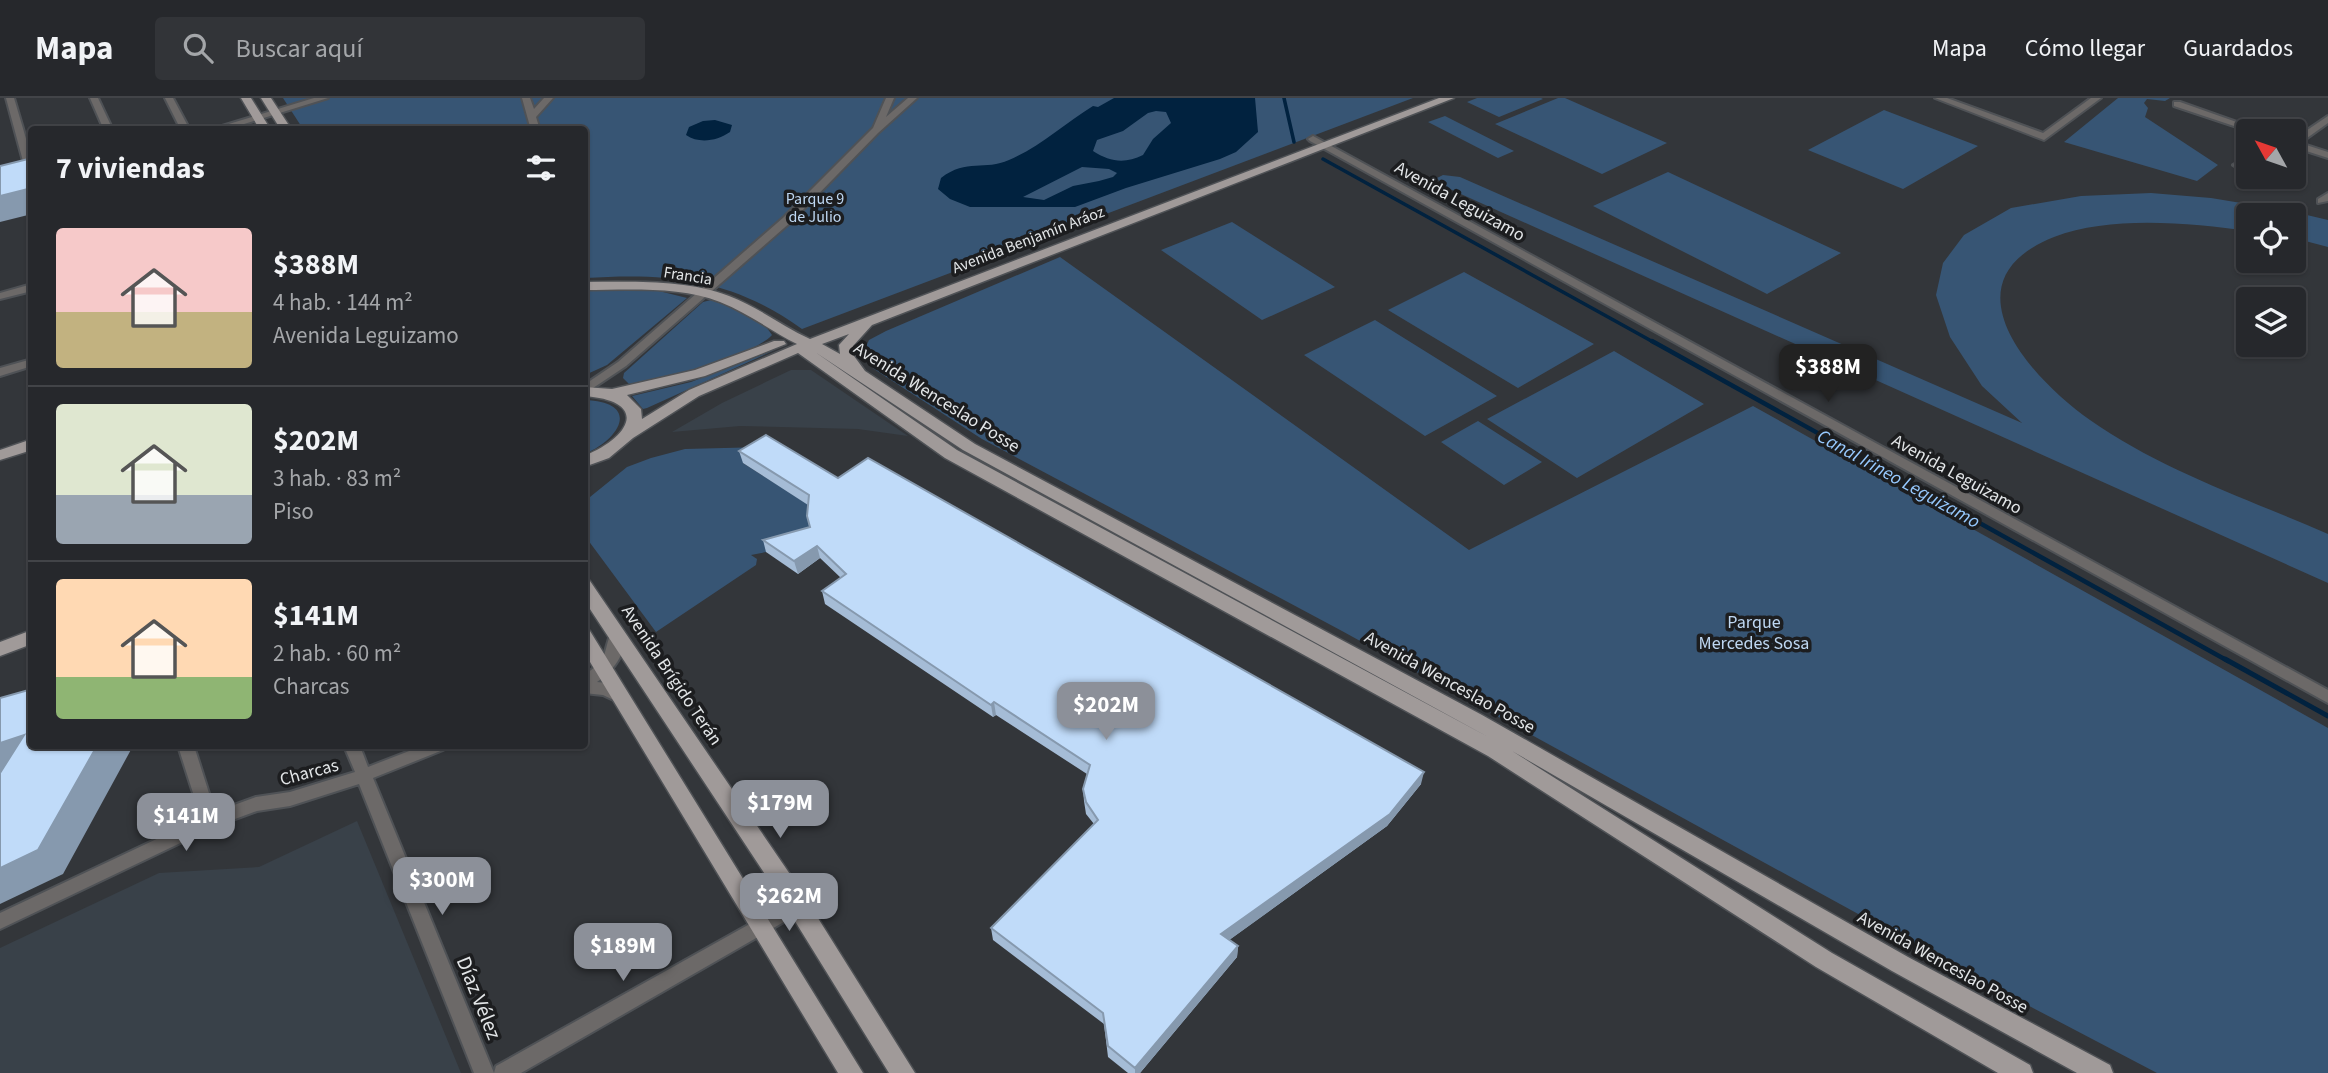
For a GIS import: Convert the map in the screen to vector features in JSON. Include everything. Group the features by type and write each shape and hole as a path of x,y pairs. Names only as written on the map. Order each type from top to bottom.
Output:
{"main road":[{"path":"246,98 263,126"},
{"path":"266,98 284,126"},
{"name":"Avenida Benjamín Aráoz","path":"588,391 608,393 807,348 1424,98"},
{"name":"Avenida Benjamín Aráoz","path":"588,474 630,434 673,404 745,370 807,348 1071,235 1318,143 1449,98"},
{"name":"Francia","path":"588,286 641,286 703,293 722,298 755,313 778,328"},
{"path":"860,373 847,356 846,345 873,319"},
{"name":"Avenida Wenceslao Posse","path":"778,328 807,348 860,373 981,453 1475,720 1900,964 2101,1073"},
{"path":"745,370 790,361 807,348 951,454 1494,750 1824,960 2021,1073"},
{"path":"608,393 632,405 636,414 630,434"},
{"path":"0,455 28,445"},
{"path":"588,461 610,452"},
{"name":"Avenida Brígido Terán","path":"588,591 797,906 903,1073"},
{"path":"0,649 28,638"},
{"path":"588,642 851,1073"}],"street":[{"path":"10,98 28,163"},
{"path":"93,98 107,126"},
{"path":"169,98 184,126"},
{"path":"228,126 324,98"},
{"path":"526,98 535,126"},
{"path":"532,116 550,98"},
{"path":"875,131 890,98"},
{"path":"588,388 617,368 803,205 875,131 913,98"},
{"path":"1939,98 2044,137 2097,98"},
{"path":"2185,98 2177,104 2236,124"},
{"path":"2306,135 2328,119"},
{"name":"Avenida Leguizamo","path":"1318,143 2328,697"},
{"path":"2306,147 2328,155"},
{"path":"0,186 28,179"},
{"path":"0,296 28,288"},
{"path":"0,372 28,363"},
{"path":"608,393 607,381 617,368"},
{"path":"588,682 605,667 617,650 617,634"},
{"path":"588,686 606,689 625,700"},
{"path":"187,749 210,821"},
{"name":"Díaz Vélez","path":"353,749 484,1073"},
{"name":"Charcas","path":"0,921 210,821 256,804 290,799 365,775 430,749"},
{"path":"503,1073 797,906"}],"shaded area":[{"path":"1114,98 1255,98 1258,132 1236,152 1220,159 1075,207 970,207 950,199 938,189 941,178 950,172 968,166 992,165 1009,160 1093,106 1098,107","holes":["1166,112 1171,123 1153,139 1143,155 1130,160 1118,160 1105,158 1093,151 1097,140 1123,131 1148,113","1082,167 1109,169 1117,173 1113,177 1073,186 1044,200 1023,197"]},
{"path":"715,120 732,125 730,132 708,140 697,140 686,135 689,127 703,121"},
{"path":"791,370 811,370 908,436 858,429 740,426 672,432 722,403"},
{"path":"357,821 461,1073 0,1073 0,948 159,873 259,867"}],"green space":[{"name":"Parque 9 de Julio","path":"283,98 1413,98 802,329 750,299 698,282 672,278 588,278 588,126 301,126"},
{"path":"1477,98 1543,99 1499,117 1467,102"},
{"path":"1558,98 1565,98 1667,143 1602,174 1495,124"},
{"path":"2118,98 2170,98 2165,101 2147,99 2144,103 2148,108 2145,117 2218,165 2197,181 2064,142"},
{"path":"1884,110 1978,146 1903,189 1808,150"},
{"path":"1445,116 1514,151 1498,158 1428,122"},
{"path":"1668,172 1841,253 1767,294 1593,206"},
{"path":"1443,175 1460,177 2022,423 1982,386 1950,337 1936,295 1943,263 1964,235 2011,208 2081,196 2151,193 2241,203 2236,203 2236,229 2202,225 2125,223 2076,230 2054,237 2021,256 2004,278 2001,303 2008,329 2023,355 2066,402 2090,420 2117,438 2175,469 2328,534 2328,583 1443,186 1437,178"},
{"path":"2306,215 2328,220 2328,247 2306,241"},
{"path":"1232,222 1335,287 1262,320 1161,250"},
{"name":"Parque Mercedes Sosa","path":"1060,257 1469,550 1753,406 2328,728 2328,1073 2157,1073 1953,966 1342,631 982,439 874,369 863,353 869,340 886,331"},
{"path":"1464,272 1594,344 1518,388 1388,310"},
{"path":"588,289 659,291 687,298 607,365 588,374"},
{"path":"711,300 753,317 772,335 746,351 682,374 629,384 623,378 624,373 703,302"},
{"path":"1375,320 1497,396 1425,436 1304,355"},
{"path":"777,349 647,408 643,409 632,396 691,382"},
{"path":"1614,351 1704,404 1577,478 1487,419"},
{"path":"588,400 602,402 613,407 619,414 616,430 588,452"},
{"path":"1478,421 1542,462 1504,485 1441,442"},
{"path":"769,447 743,463 812,507 810,528 766,552 751,555 757,559 756,565 656,632 588,540 588,501 627,467 685,449"}],"building":[{"path":"28,159 28,189 0,196 0,166"},
{"path":"766,435 838,478 868,458 1424,772 1390,814 1221,934 1238,946 1135,1068 1108,1046 1103,1013 991,928 1098,820 1086,802 1083,789 1090,765 994,702 991,705 822,591 846,574 817,546 794,561 763,540 810,527 807,516 809,495 739,451"},
{"path":"28,690 28,749 95,749 38,850 0,868 0,773 24,735 0,743 0,698"}],"waterway":[{"path":"1284,98 1294,142"},
{"name":"Canal Irineo Leguizamo","path":"1323,159 1655,343"},
{"name":"Canal Irineo Leguizamo","path":"1652,341 2228,661"},
{"name":"Canal Irineo Leguizamo","path":"2225,659 2328,716"}]}
